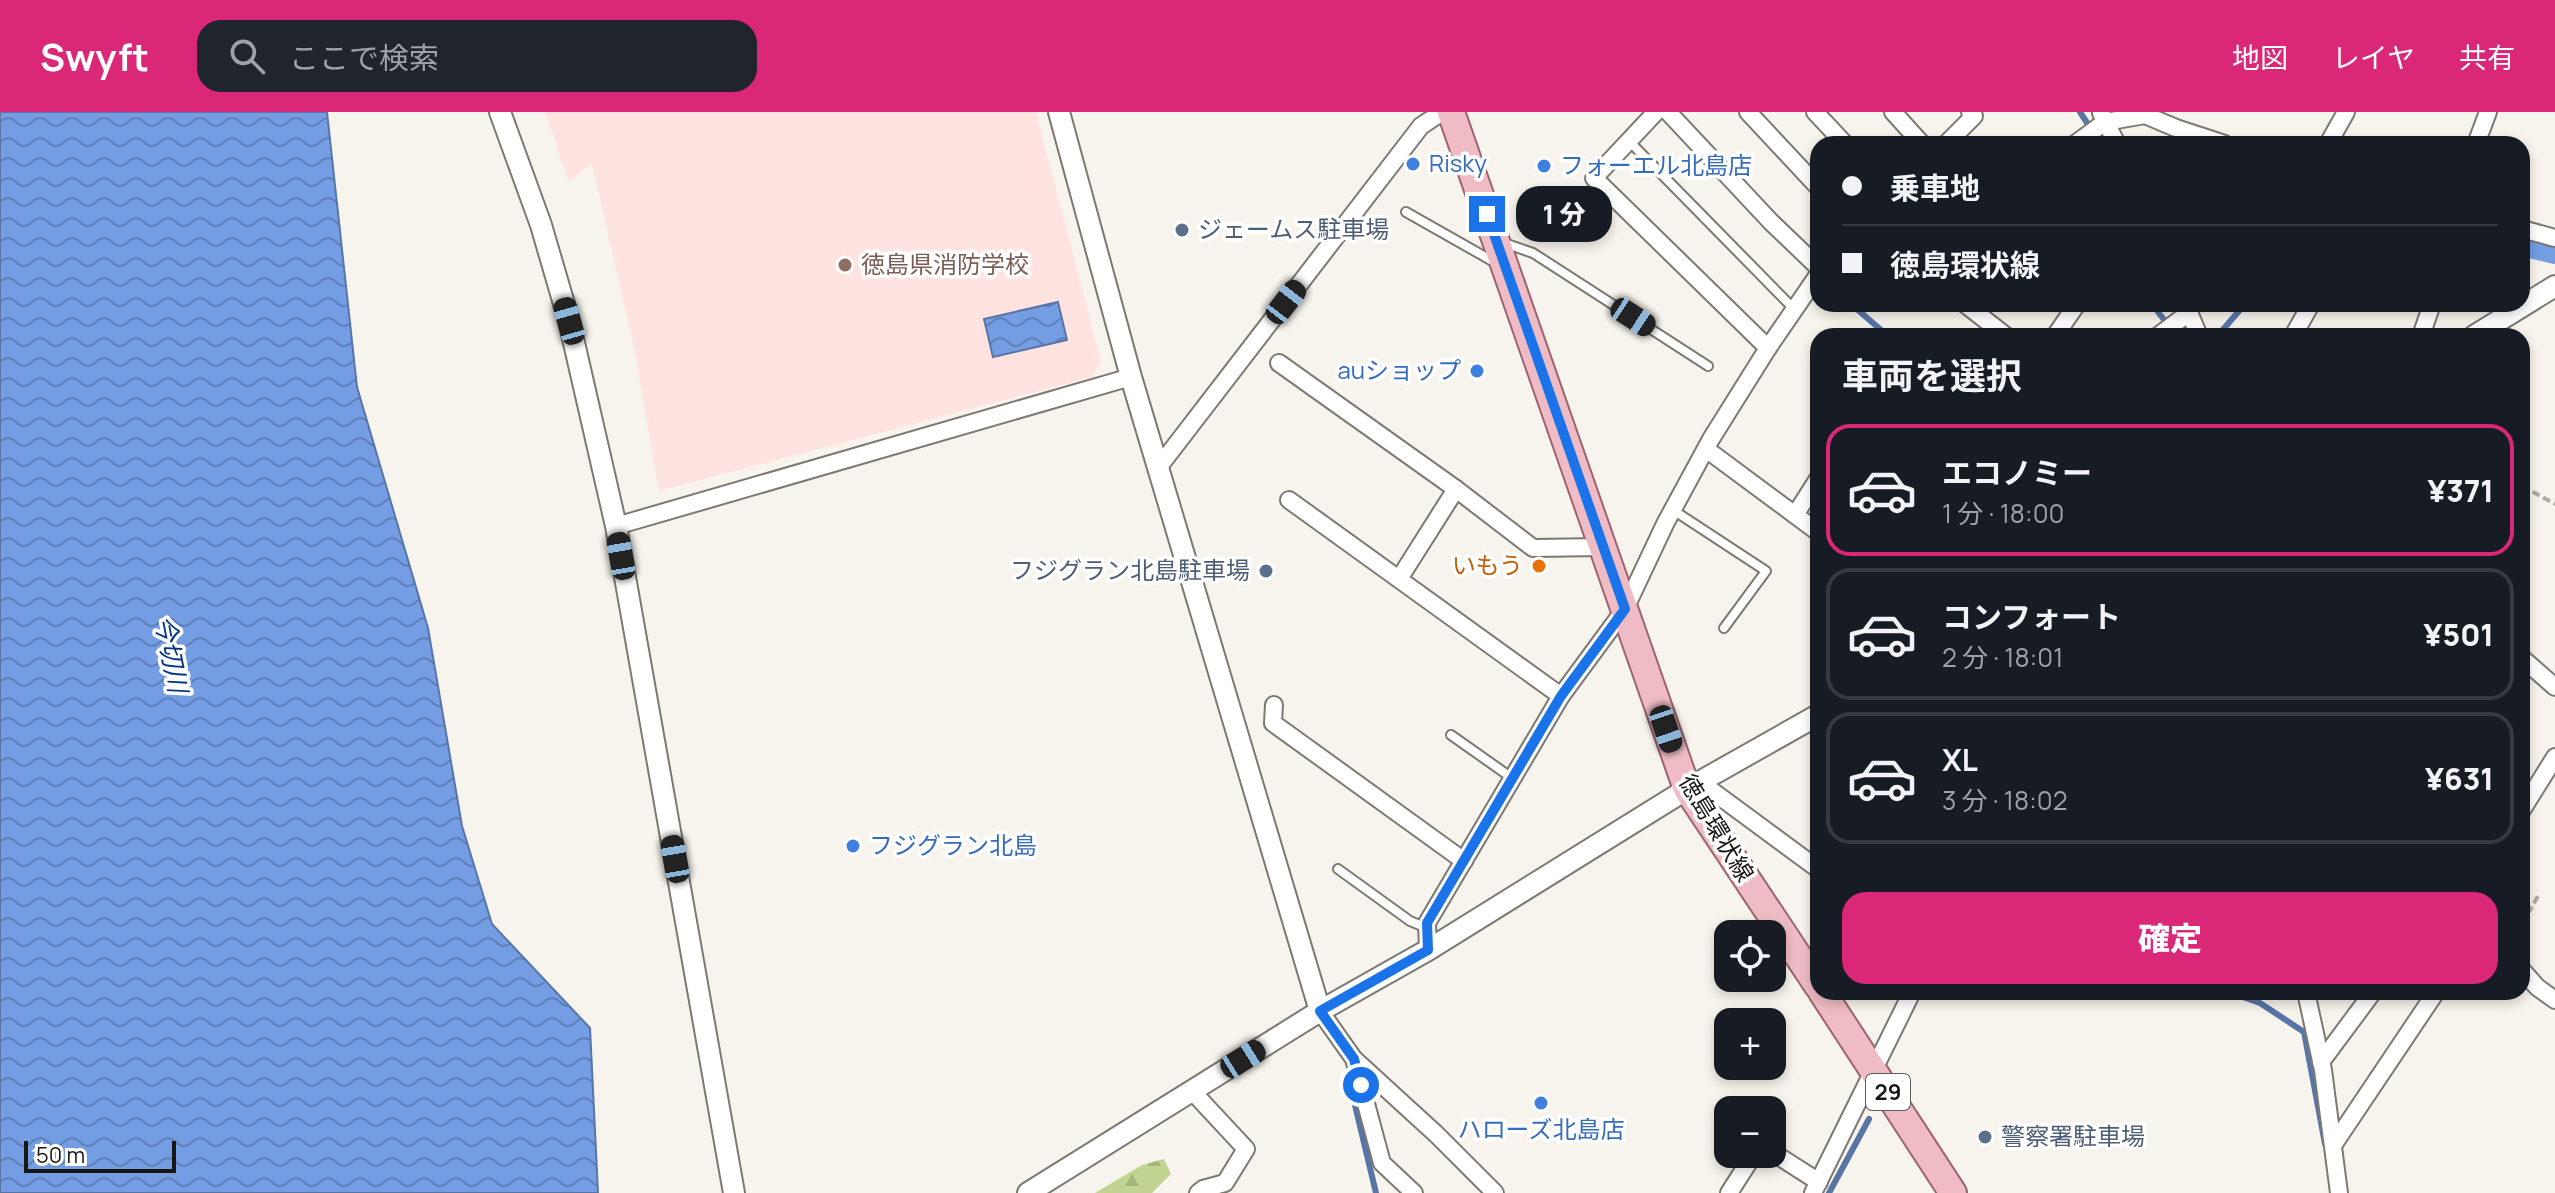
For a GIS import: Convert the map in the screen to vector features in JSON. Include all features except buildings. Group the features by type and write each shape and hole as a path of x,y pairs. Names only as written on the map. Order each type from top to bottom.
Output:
{"main road":[{"name":"徳島環状線","path":"1451,112 1625,609 1694,786 1810,973"},
{"name":"29","path":"1827,1000 1953,1193"}],"street":[{"path":"500,112 541,225 565,308 616,526 734,1193"},
{"path":"1059,112 1131,377 1320,1011 1354,1059 1495,1193"},
{"path":"1158,468 1421,126 1442,112"},
{"path":"1656,112 1594,178 1768,348"},
{"path":"1668,112 1810,259"},
{"path":"1748,112 1810,178"},
{"path":"1815,112 1838,136"},
{"path":"1893,112 1915,136"},
{"path":"1954,136 1974,116 1970,112"},
{"path":"2332,136 2346,112"},
{"path":"2479,136 2488,112"},
{"path":"2083,136 2103,117 2138,114 2200,136"},
{"path":"2103,117 2113,136"},
{"path":"2530,231 2555,238"},
{"path":"1428,950 1427,923 1561,696 1625,609 1706,449 1810,286"},
{"path":"2530,301 2555,286"},
{"path":"1975,312 1996,328"},
{"path":"2167,328 2184,312"},
{"path":"2487,328 2513,312"},
{"path":"1279,363 1533,548 1603,547"},
{"path":"616,526 1131,377"},
{"path":"1706,449 1810,526"},
{"path":"1399,579 1456,489"},
{"path":"1795,515 1810,492"},
{"path":"1289,500 1561,696"},
{"path":"2530,665 2555,687"},
{"path":"1274,705 1273,723 1464,861"},
{"path":"1028,1193 1320,1011 1428,950 1694,786 1810,720"},
{"path":"2530,797 2555,757"},
{"path":"1694,786 1810,864"},
{"path":"2530,979 2555,1000"},
{"path":"1786,1163 1816,1187 1908,1000"},
{"path":"2308,1000 2321,1062 2339,1193"},
{"path":"2321,1062 2367,1000"},
{"path":"2334,1144 2431,1000"},
{"path":"1354,1059 1382,1163 1414,1193"},
{"path":"1192,1091 1246,1149 1230,1188 1203,1189 1198,1193"},
{"path":"1729,1193 1745,1168"}],"lane":[{"path":"1628,141 1794,309"},
{"path":"1406,212 1506,268"},
{"path":"1496,240 1533,253 1708,366"},
{"path":"1673,510 1766,571 1724,628"},
{"path":"1451,735 1513,779"},
{"path":"1338,869 1410,921 1427,928"}],"path":[{"path":"2530,490 2555,504"},
{"path":"2530,910 2538,896"}],"shaded area":[{"name":"徳島県消防学校","path":"545,112 1036,112 1101,361 1092,377 659,491 634,348 592,164 569,182"}],"green space":[{"path":"1164,1159 1171,1174 1152,1193 1095,1193 1142,1165"}],"water":[{"name":"今切川","path":"0,112 327,112 357,387 428,628 462,826 492,924 590,1028 598,1193 0,1193"},
{"path":"1058,302 1067,340 993,357 984,319"}],"waterway":[{"path":"2080,112 2096,136"},
{"path":"2530,247 2555,253"},
{"path":"1860,312 1879,328"},
{"path":"2158,312 2171,328"},
{"path":"2224,328 2238,312"},
{"path":"2251,1000 2304,1032 2325,1144"},
{"path":"1349,1080 1376,1193"},
{"path":"1829,1193 1869,1119"}],"place":[{"name":"Risky","path":"1413,164"},
{"name":"フォーエル北島店","path":"1544,166"},
{"name":"ジェームス駐車場","path":"1182,230"},
{"name":"徳島県消防学校","path":"845,265"},
{"name":"auショップ","path":"1477,371"},
{"name":"いもう","path":"1539,566"},
{"name":"フジグラン北島駐車場","path":"1266,571"},
{"name":"フジグラン北島","path":"853,846"},
{"name":"ハローズ北島店","path":"1541,1103"},
{"name":"警察署駐車場","path":"1985,1137"}],"route":[{"path":"1361,1085 1354,1059 1320,1011 1428,950 1427,923 1561,696 1625,609 1487,214"}]}
